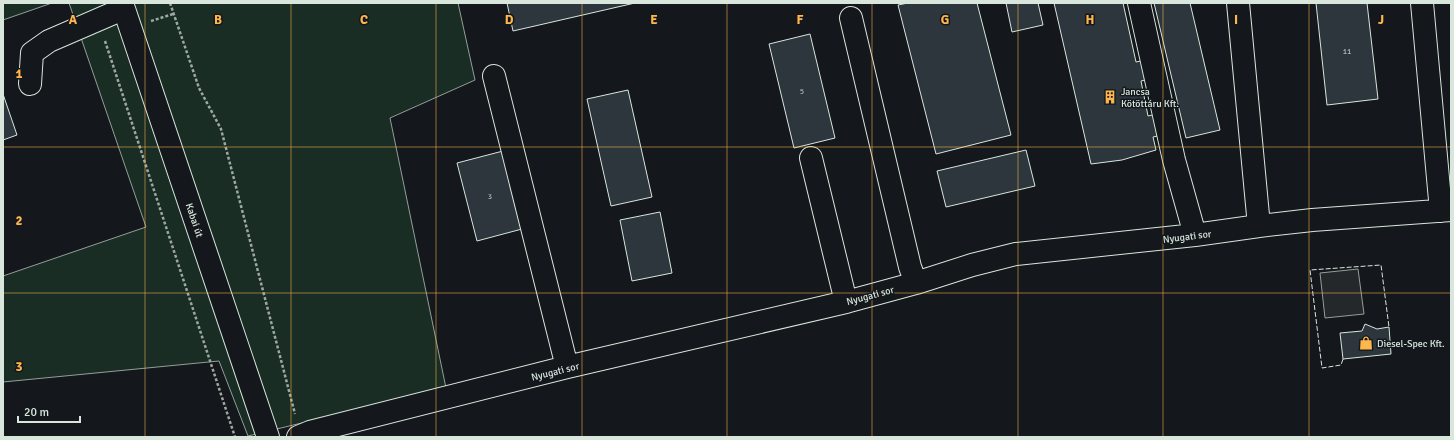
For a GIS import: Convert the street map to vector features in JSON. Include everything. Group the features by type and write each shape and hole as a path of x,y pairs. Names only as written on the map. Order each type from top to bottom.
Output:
{"street":[{"path":"1139,3 1174,160 1195,235"},
{"path":"1238,3 1259,226"},
{"path":"1422,3 1446,211"},
{"path":"30,84 32,53 49,41 96,20 122,6"},
{"name":"Kabai út","path":"122,6 268,437"},
{"path":"851,18 910,267 916,283"},
{"path":"494,76 567,368"},
{"path":"812,158 840,282 846,302"},
{"name":"Nyugati sor","path":"299,437 310,432 567,368 846,302 916,283 972,265 1016,254 1195,235 1312,220 1446,211"}],"path":[{"path":"170,3 199,88 221,129 299,437"},
{"path":"96,20 104,38 235,437"}],"green space":[{"path":"3,3 52,3 3,20"},
{"path":"69,3 458,3 475,80 390,118 446,388 248,436 219,361 3,382 3,276 146,227"}],"shaded area":[{"path":"1358,269 1364,314 1325,318 1320,273"}],"building":[{"path":"507,3 635,3 513,31"},
{"path":"908,3 977,3 1011,135 936,154 898,5"},
{"path":"1006,3 1038,3 1043,25 1012,32"},
{"name":"Jancsa Kötöttáru Kft.","path":"1054,3 1123,3 1136,62 1141,61 1145,80 1141,81 1148,116 1157,114 1162,135 1153,137 1156,150 1122,160 1091,164"},
{"path":"1154,3 1190,3 1220,130 1186,138"},
{"path":"1316,3 1367,3 1378,99 1327,105"},
{"path":"810,34 835,138 794,148 769,44"},
{"path":"628,90 652,197 611,206 587,99"},
{"path":"3,94 17,135 3,140"},
{"path":"1026,150 1035,186 946,207 937,171"},
{"path":"503,151 522,229 477,241 457,163"},
{"path":"660,212 672,273 632,281 620,220"},
{"name":"Diesel-Spec Kft.","path":"1365,324 1377,329 1389,327 1391,354 1343,359 1340,333 1362,331"}],"fence":[{"path":"1343,359 1341,365 1322,368 1310,270 1381,265 1389,327"}],"place":[{"name":"Jancsa Kötöttáru Kft.","path":"1110,97"},
{"name":"Diesel-Spec Kft.","path":"1366,343"}]}
